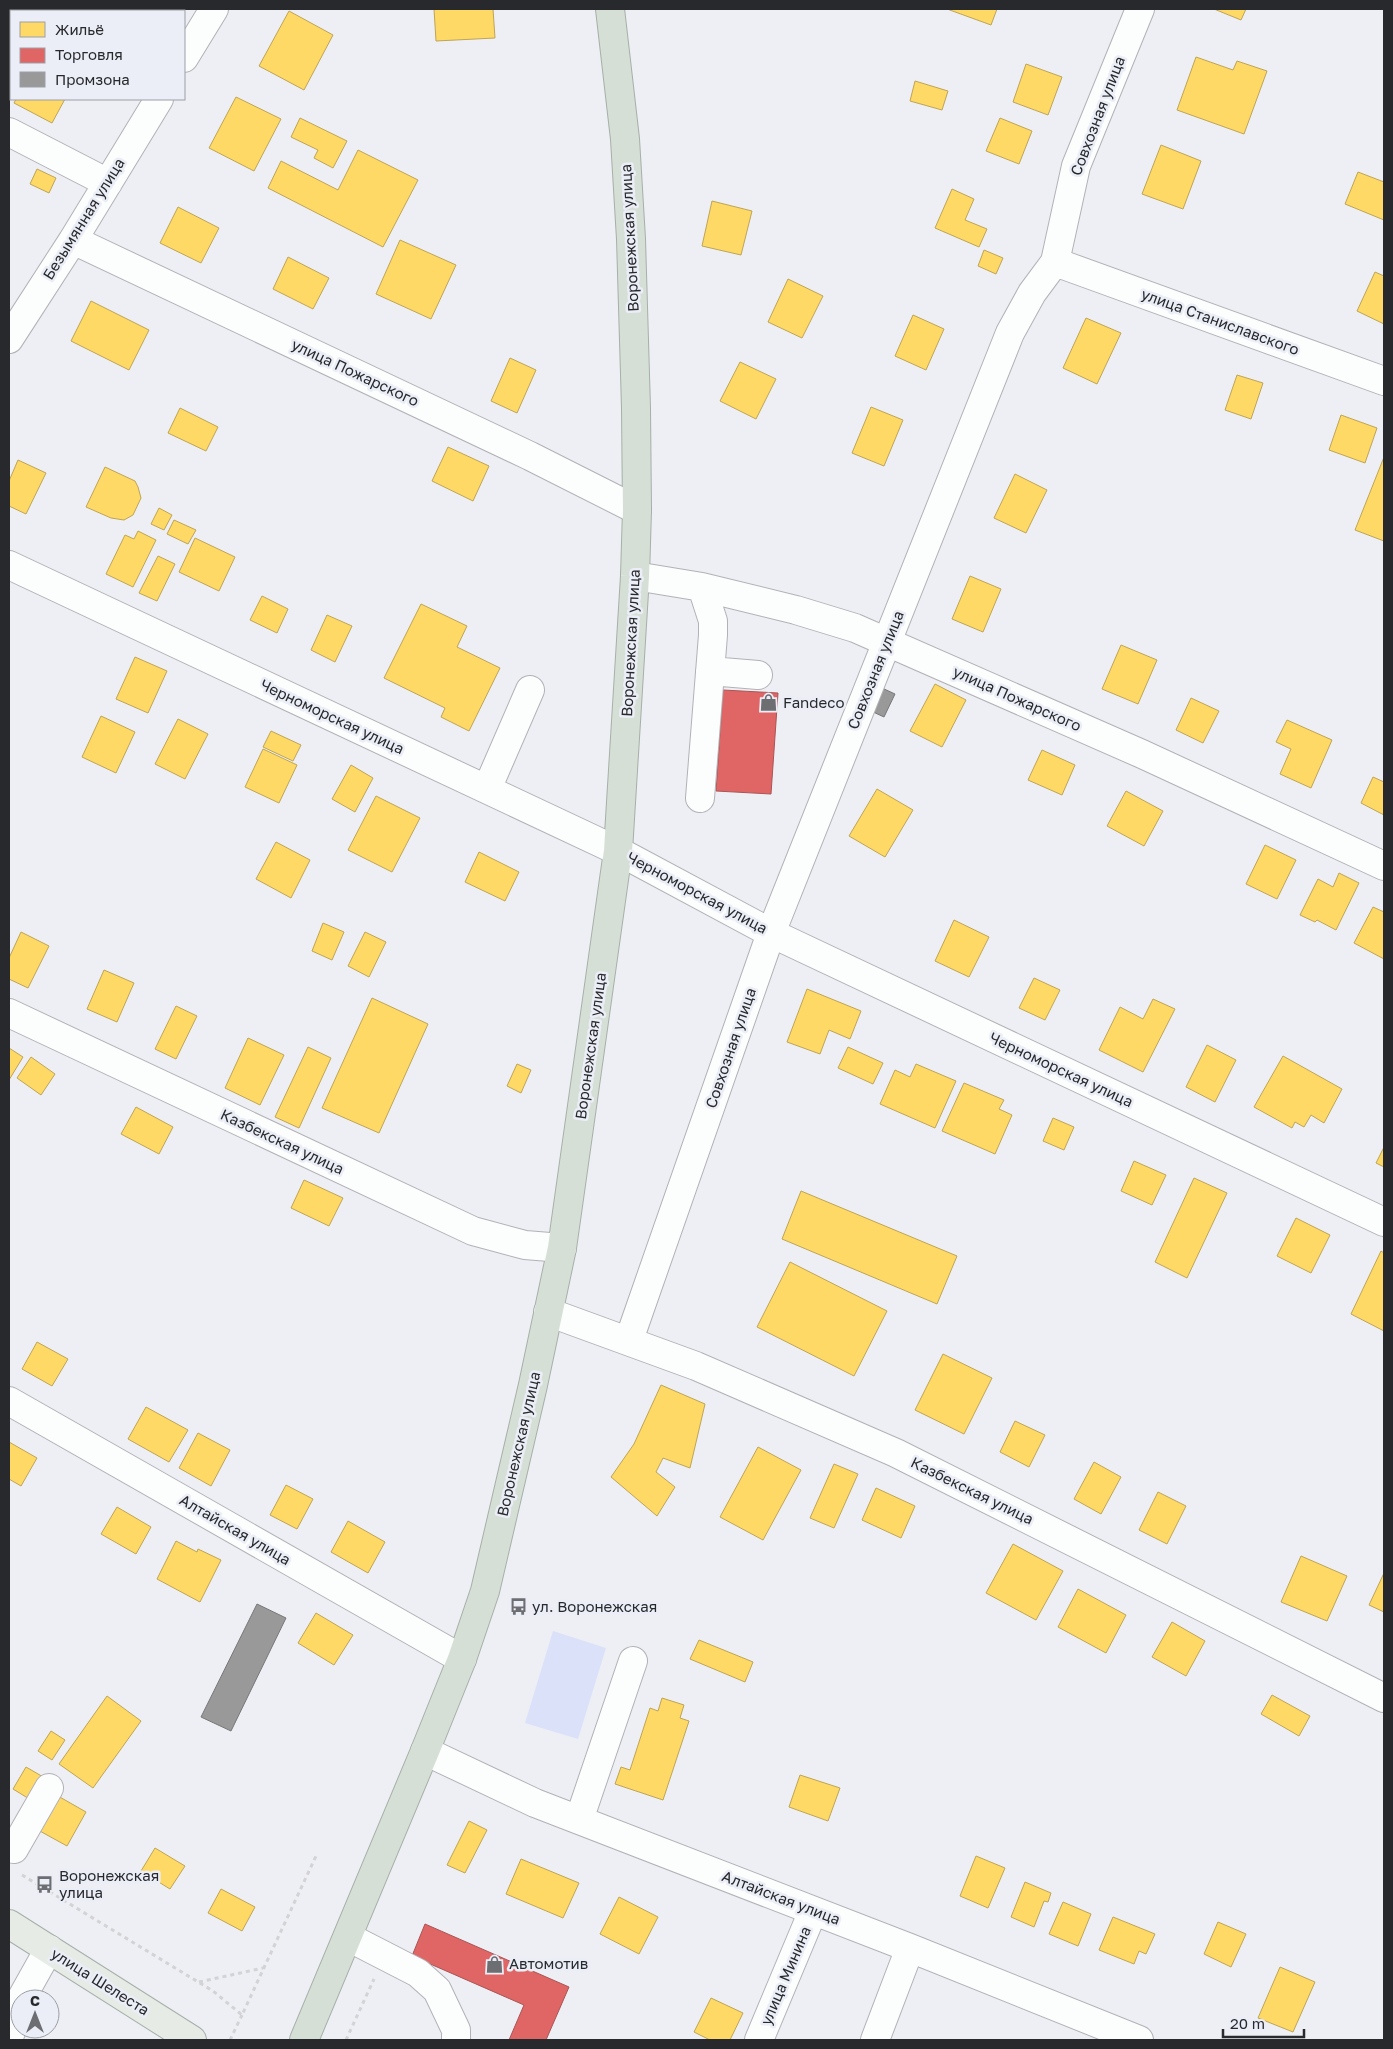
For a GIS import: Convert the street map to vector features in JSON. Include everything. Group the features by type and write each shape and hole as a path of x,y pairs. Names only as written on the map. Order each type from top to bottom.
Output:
{"highway":[{"name":"Воронежская улица","path":"304,2040 425,1751 462,1659 485,1591 533,1385 562,1248 618,851 635,576 637,510 631,239 625,139 610,9"}],"main road":[{"name":"улица Шелеста","path":"9,1924 192,2040"}],"street":[{"path":"185,56 214,9"},
{"name":"Совхозная улица","path":"629,1340 771,933 1010,334 1032,293 1055,262 1076,166 1140,9"},
{"name":"Безымянная улица","path":"9,339 73,240 158,100"},
{"path":"9,132 108,183"},
{"name":"улица Пожарского","path":"73,240 530,456 637,510"},
{"name":"улица Станиславского","path":"1055,262 1384,381"},
{"name":"Черноморская улица","path":"9,565 618,851 771,933 1384,1222"},
{"name":"улица Пожарского","path":"635,576 702,588 804,613 855,628 1142,754 1384,866"},
{"path":"700,798 713,620 702,588"},
{"path":"710,671 758,675"},
{"path":"487,789 530,690"},
{"name":"Казбекская улица","path":"9,1013 473,1231 525,1245 562,1248"},
{"name":"Казбекская улица","path":"548,1312 696,1366 896,1453 1384,1698"},
{"name":"Алтайская улица","path":"9,1401 462,1659"},
{"path":"579,1820 633,1661"},
{"name":"Алтайская улица","path":"425,1751 535,1803 910,1948 1139,2040"},
{"path":"19,1856 50,1788"},
{"name":"улица Минина","path":"759,2040 813,1911"},
{"path":"348,1937 418,1973 437,1990 456,2030 456,2040"},
{"path":"876,2040 910,1948"},
{"path":"24,1989 48,1949"}],"path":[{"path":"19,1856 198,1982 218,1994 242,2015"},
{"path":"230,2040 316,1856"},
{"path":"346,2040 384,1955"},
{"path":"198,1982 264,1968"}],"shaded area":[{"path":"553,1631 606,1648 578,1739 525,1723"}],"building: Жильё":[{"path":"434,9 493,9 495,38 436,41"},
{"path":"947,9 997,9 991,25"},
{"path":"1214,9 1246,9 1241,20"},
{"path":"289,11 333,35 304,90 259,66"},
{"path":"1196,57 1233,70 1237,61 1267,71 1244,134 1177,110"},
{"path":"9,63 10,90 9,92"},
{"path":"1026,64 1062,77 1048,115 1013,102"},
{"path":"915,81 948,91 942,110 910,101"},
{"path":"236,97 281,119 254,171 209,148"},
{"path":"16,100 64,100 52,123 14,103"},
{"path":"300,118 347,141 333,168 314,158 318,150 291,137"},
{"path":"1000,118 1032,131 1019,164 986,151"},
{"path":"1161,145 1201,161 1183,209 1142,194"},
{"path":"358,150 418,180 383,247 268,188 281,161 338,190"},
{"path":"37,169 56,178 49,193 30,184"},
{"path":"1358,172 1384,182 1384,220 1345,204"},
{"path":"952,189 974,199 965,220 987,229 979,247 935,228"},
{"path":"712,201 752,211 741,255 702,246"},
{"path":"178,207 219,228 201,263 160,243"},
{"path":"400,240 456,265 431,319 376,294"},
{"path":"984,250 1003,258 996,274 978,266"},
{"path":"288,257 329,278 313,309 273,289"},
{"path":"1375,272 1384,276 1384,324 1357,311"},
{"path":"788,279 823,296 802,338 768,322"},
{"path":"91,301 149,330 129,370 71,341"},
{"path":"913,315 944,329 926,370 895,356"},
{"path":"1086,318 1121,333 1097,384 1063,368"},
{"path":"510,358 536,370 517,413 491,401"},
{"path":"740,362 776,379 756,419 720,401"},
{"path":"1237,375 1263,383 1251,419 1225,410"},
{"path":"871,407 903,420 884,466 852,453"},
{"path":"180,408 218,427 206,451 168,433"},
{"path":"1341,415 1377,428 1365,463 1329,450"},
{"path":"448,447 489,466 473,501 432,481"},
{"path":"1384,457 1384,541 1355,530"},
{"path":"18,460 46,473 26,514 9,506 9,481"},
{"path":"105,467 135,481 138,487 141,498 133,515 124,520 111,518 86,507"},
{"path":"1015,474 1047,490 1026,533 994,518"},
{"path":"159,508 172,515 164,530 151,524"},
{"path":"174,520 196,530 188,544 167,534"},
{"path":"138,531 156,540 133,587 106,574 125,535 134,539"},
{"path":"195,538 235,557 219,591 179,572"},
{"path":"158,556 175,564 157,601 139,593"},
{"path":"970,576 1001,589 983,632 952,619"},
{"path":"262,596 288,609 277,633 250,620"},
{"path":"421,604 467,626 457,647 500,668 469,731 441,717 445,708 384,678"},
{"path":"327,615 352,626 335,662 311,650"},
{"path":"1121,645 1157,660 1138,704 1102,689"},
{"path":"135,657 167,671 148,713 116,699"},
{"path":"935,684 966,700 942,747 910,731"},
{"path":"1191,698 1219,711 1203,743 1176,730"},
{"path":"101,716 135,732 116,773 82,757"},
{"path":"178,719 208,734 185,779 155,764"},
{"path":"1287,720 1332,740 1311,788 1280,774 1291,749 1276,742"},
{"path":"271,731 301,745 293,761 263,747"},
{"path":"263,749 297,765 279,803 245,787"},
{"path":"1042,750 1075,765 1062,795 1028,780"},
{"path":"351,765 373,778 355,812 332,799"},
{"path":"1373,777 1384,782 1384,815 1361,803"},
{"path":"877,789 913,810 885,857 849,836"},
{"path":"1126,791 1163,811 1144,846 1107,826"},
{"path":"376,796 420,818 392,872 348,850"},
{"path":"276,842 310,860 291,898 256,879"},
{"path":"1265,845 1296,860 1277,899 1246,884"},
{"path":"479,852 519,872 505,901 465,882"},
{"path":"1339,873 1359,883 1336,930 1317,920 1315,922 1300,915 1318,879 1333,887"},
{"path":"1373,907 1384,912 1384,959 1354,943"},
{"path":"954,920 989,937 969,977 935,961"},
{"path":"323,923 344,932 332,960 312,951"},
{"path":"21,932 49,946 28,988 9,979 9,958"},
{"path":"365,932 386,942 369,977 348,966"},
{"path":"104,970 134,983 117,1022 87,1009"},
{"path":"1034,978 1060,990 1045,1020 1019,1008"},
{"path":"807,989 861,1011 850,1039 829,1030 820,1054 787,1042"},
{"path":"372,998 428,1024 379,1133 322,1108"},
{"path":"1153,999 1175,1009 1143,1072 1099,1050 1120,1007 1143,1019"},
{"path":"176,1006 197,1016 176,1059 155,1049"},
{"path":"248,1038 284,1055 260,1105 225,1088"},
{"path":"1207,1045 1236,1060 1215,1102 1186,1087"},
{"path":"308,1047 331,1058 299,1128 275,1117"},
{"path":"848,1047 883,1063 873,1084 838,1068"},
{"path":"9,1048 23,1057 9,1080"},
{"path":"1283,1056 1342,1089 1324,1123 1311,1115 1304,1127 1295,1122 1292,1128 1254,1107"},
{"path":"31,1057 55,1074 41,1095 17,1078"},
{"path":"517,1064 531,1070 521,1093 507,1086"},
{"path":"916,1064 956,1081 935,1128 880,1104 895,1070 910,1077"},
{"path":"964,1083 1004,1100 999,1109 1012,1115 995,1154 942,1131"},
{"path":"136,1107 173,1127 159,1154 121,1134"},
{"path":"1053,1118 1074,1127 1064,1150 1043,1141"},
{"path":"1384,1147 1384,1167 1376,1163"},
{"path":"1134,1161 1166,1175 1152,1205 1121,1191"},
{"path":"1194,1178 1227,1193 1187,1278 1155,1262"},
{"path":"304,1180 343,1198 329,1226 291,1208"},
{"path":"801,1191 957,1256 937,1304 782,1239"},
{"path":"1296,1218 1330,1235 1311,1273 1277,1256"},
{"path":"1381,1251 1384,1253 1384,1331 1351,1314"},
{"path":"790,1262 887,1311 854,1376 757,1327"},
{"path":"37,1342 68,1359 52,1386 22,1369"},
{"path":"943,1354 992,1378 964,1434 915,1410"},
{"path":"661,1385 705,1404 690,1468 663,1458 656,1472 675,1487 657,1516 611,1477 634,1444"},
{"path":"146,1407 188,1430 169,1462 128,1439"},
{"path":"1015,1421 1045,1435 1029,1467 1000,1452"},
{"path":"198,1433 230,1450 211,1486 179,1468"},
{"path":"9,1442 37,1458 21,1486 9,1479"},
{"path":"758,1447 801,1470 763,1540 720,1517"},
{"path":"1094,1462 1121,1477 1101,1514 1074,1499"},
{"path":"834,1464 858,1474 834,1528 810,1518"},
{"path":"286,1485 313,1499 297,1529 270,1515"},
{"path":"876,1488 915,1506 901,1538 862,1520"},
{"path":"1158,1492 1186,1506 1167,1544 1139,1530"},
{"path":"117,1507 151,1527 136,1554 101,1534"},
{"path":"348,1521 385,1542 368,1573 331,1552"},
{"path":"176,1541 197,1552 198,1549 221,1560 200,1602 157,1579"},
{"path":"1013,1544 1063,1571 1036,1620 986,1593"},
{"path":"1301,1556 1347,1576 1327,1621 1281,1602"},
{"path":"1384,1573 1384,1612 1369,1605"},
{"path":"1078,1589 1126,1615 1106,1653 1058,1627"},
{"path":"316,1613 353,1635 334,1665 298,1643"},
{"path":"1172,1622 1205,1641 1186,1676 1152,1657"},
{"path":"699,1640 753,1662 745,1682 690,1659"},
{"path":"1272,1695 1310,1716 1299,1736 1261,1714"},
{"path":"107,1696 141,1721 93,1788 59,1764"},
{"path":"662,1698 684,1705 680,1718 689,1721 663,1800 615,1784 621,1767 630,1770 650,1708 658,1711"},
{"path":"51,1731 65,1740 52,1760 38,1751"},
{"path":"26,1767 45,1778 31,1800 13,1789"},
{"path":"800,1775 840,1788 828,1821 789,1807"},
{"path":"58,1796 86,1812 67,1846 38,1830"},
{"path":"469,1821 487,1830 465,1873 447,1865"},
{"path":"155,1848 185,1866 170,1889 141,1871"},
{"path":"976,1856 1005,1868 988,1908 960,1896"},
{"path":"521,1859 579,1883 563,1918 506,1894"},
{"path":"1025,1882 1051,1893 1048,1902 1044,1901 1034,1927 1011,1917"},
{"path":"221,1889 255,1907 242,1931 208,1913"},
{"path":"619,1897 658,1917 639,1954 600,1934"},
{"path":"1063,1902 1091,1914 1078,1946 1049,1934"},
{"path":"1113,1917 1155,1934 1146,1954 1139,1951 1134,1964 1099,1950"},
{"path":"1218,1922 1246,1934 1231,1967 1204,1954"},
{"path":"1280,1967 1315,1982 1293,2032 1258,2018"},
{"path":"711,1998 743,2013 730,2040 710,2040 694,2032"}],"building: Торговля":[{"path":"723,690 778,693 771,794 716,791"},
{"path":"425,1924 569,1987 546,2040 509,2040 524,2005 412,1956"}],"building: Промзона":[{"path":"882,688 895,694 884,717 871,711"},
{"path":"257,1604 286,1618 231,1731 201,1717"}],"place":[{"name":"Fandeco","path":"769,703"},
{"name":"ул. Воронежская","path":"518,1607"},
{"name":"Воронежская улица","path":"45,1885"},
{"name":"Автомотив","path":"495,1964"}]}
